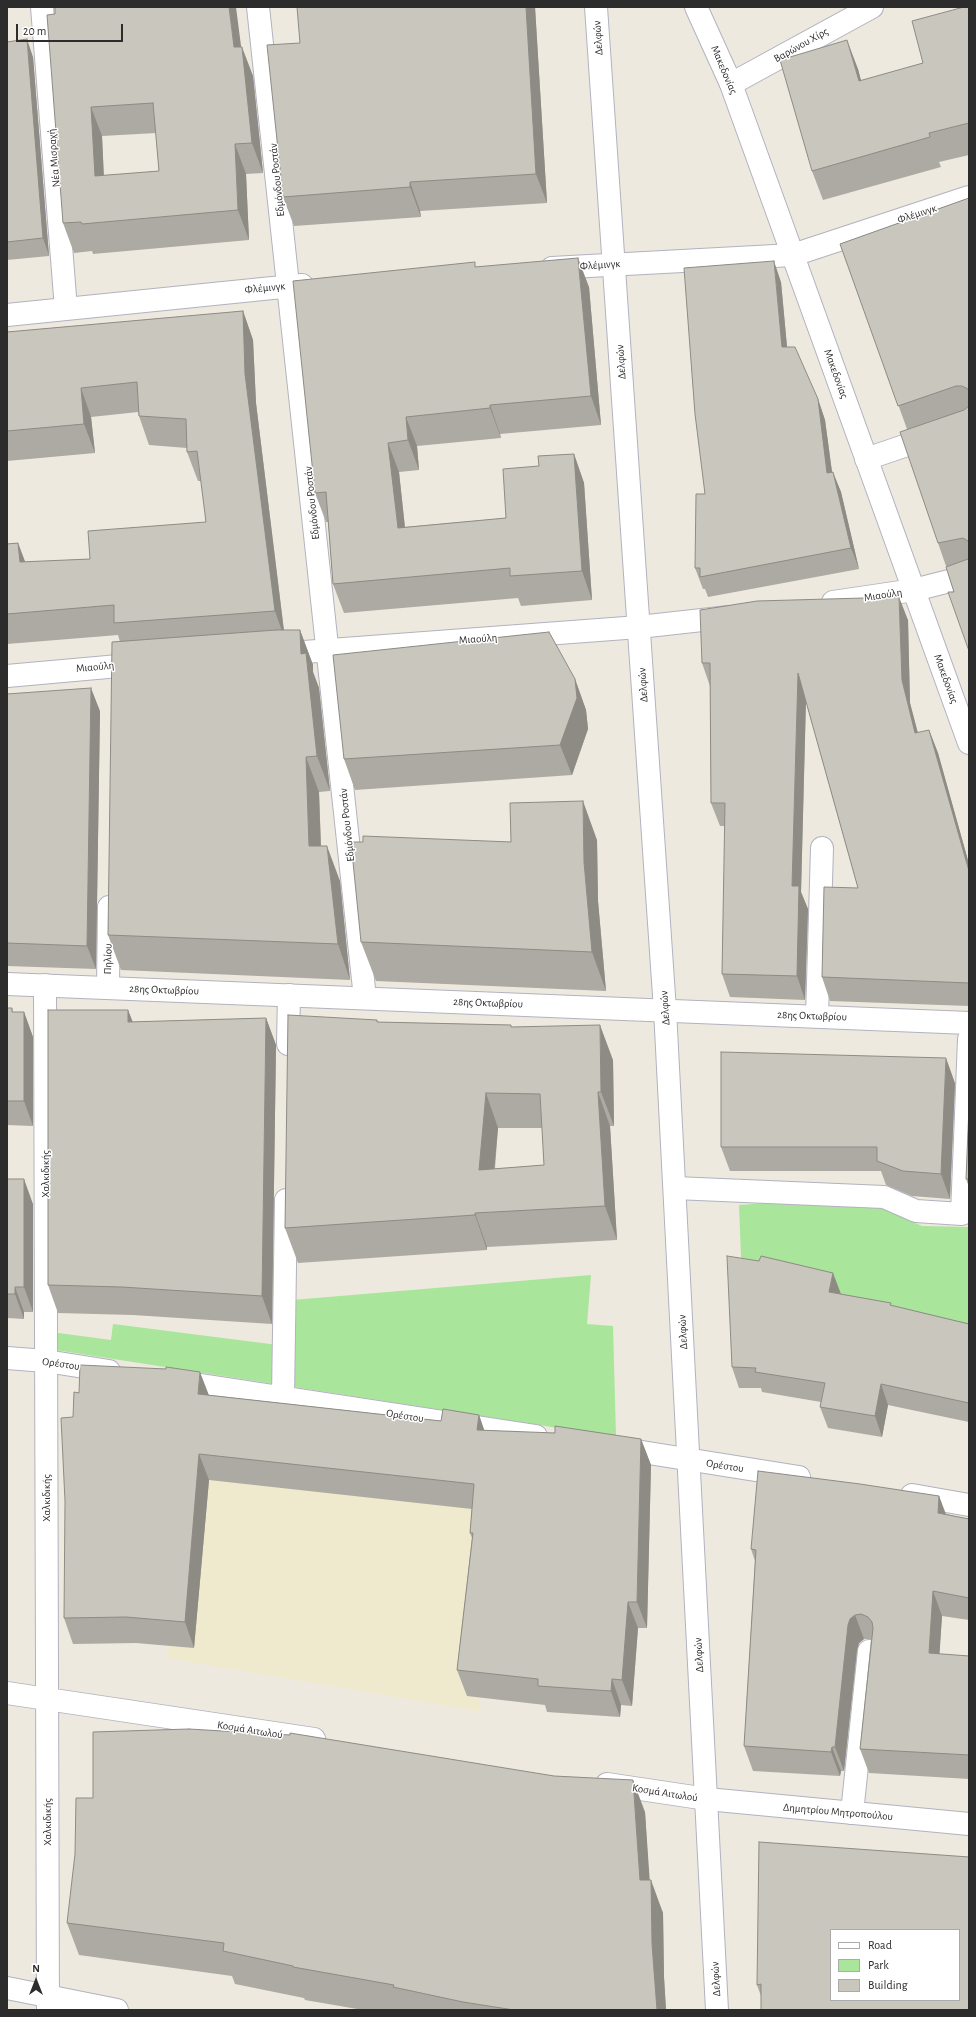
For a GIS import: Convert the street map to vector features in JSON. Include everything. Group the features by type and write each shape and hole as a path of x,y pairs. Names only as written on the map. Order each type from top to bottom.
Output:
{"street":[{"name":"Νέα Μισραχή","path":"42,7 66,309"},
{"name":"Εδμόνδου Ροστάν","path":"258,7 365,998"},
{"name":"Δελφών","path":"596,7 666,1010 718,2010"},
{"name":"Μακεδονίας","path":"696,7 731,84 969,743"},
{"name":"Βαρώνου Χίρς","path":"731,84 872,7"},
{"name":"Φλέμινγκ","path":"534,270 614,264 793,255 969,197"},
{"name":"Φλέμινγκ","path":"7,315 320,284"},
{"path":"866,459 969,424"},
{"name":"Μιαούλη","path":"811,606 914,590 969,576"},
{"name":"Μιαούλη","path":"256,655 639,627 750,614"},
{"name":"Μιαούλη","path":"7,676 160,662"},
{"path":"112,666 112,689"},
{"path":"817,1016 822,848"},
{"name":"Πηλίου","path":"108,987 109,885"},
{"name":"28ης Οκτωβρίου","path":"7,984 969,1022"},
{"name":"Χαλκιδικής","path":"45,985 48,2003"},
{"path":"288,1066 289,995"},
{"path":"676,1188 884,1196 916,1211 962,1214 969,1039"},
{"path":"283,1397 286,1176"},
{"name":"Ορέστου","path":"7,1358 46,1361 125,1373"},
{"name":"Ορέστου","path":"157,1378 557,1439"},
{"name":"Ορέστου","path":"596,1445 821,1481"},
{"path":"891,1492 969,1505"},
{"path":"852,1813 869,1651"},
{"name":"Κοσμά Αιτωλού","path":"7,1693 330,1742"},
{"name":"Κοσμά Αιτωλού","path":"589,1781 707,1799"},
{"name":"Δημητρίου Μητροπούλου","path":"707,1799 969,1824"},
{"path":"7,1988 48,2003 117,2010"}],"shaded area":[{"path":"185,1399 508,1444 489,1596 479,1711 167,1658"}],"green space":[{"path":"822,1199 880,1207 922,1226 969,1227 969,1343 742,1282 739,1205"},
{"path":"591,1275 587,1324 613,1326 616,1437 49,1349 51,1332 111,1340 113,1324 278,1345 280,1301"}],"building":[{"path":"55,7 229,7 234,47 242,47 252,143 235,144 238,210 82,224 81,222 63,223 47,15 55,14","holes":["153,103 159,171 95,176 91,107"]},
{"path":"297,7 526,7 536,174 410,182 410,187 283,197 267,45 300,43"},
{"path":"969,7 969,123 929,133 930,137 812,171 780,60 847,40 859,81 923,63 912,21"},
{"path":"27,39 43,238 7,242 7,42"},
{"path":"969,198 969,391 962,386 956,386 898,406 840,244"},
{"path":"578,258 591,396 490,405 490,408 406,417 408,440 388,443 398,528 506,518 503,469 539,466 538,456 574,454 582,571 510,576 510,568 333,584 326,492 315,493 293,281 475,262 475,267"},
{"path":"774,261 782,347 795,347 818,399 827,473 833,472 851,548 700,577 700,568 695,568 696,494 705,494 695,414 684,268"},
{"path":"243,311 245,374 275,611 114,623 114,605 7,614 7,544 18,543 20,562 90,559 88,531 206,522 197,451 187,452 186,419 139,416 137,382 81,388 84,424 7,431 7,332"},
{"path":"969,406 969,542 963,538 938,543 900,432 964,410"},
{"path":"969,558 969,651 948,592 954,592 946,567"},
{"path":"899,597 902,680 915,733 929,730 969,871 969,983 822,977 824,887 858,888 798,673 792,886 799,886 797,976 722,974 725,803 711,803 710,663 702,663 700,610 757,601"},
{"path":"276,630 300,630 301,654 306,653 317,756 306,757 309,846 327,846 338,944 108,935 112,642"},
{"path":"549,632 575,679 577,698 560,745 344,759 333,655"},
{"path":"91,688 87,946 7,943 7,694"},
{"path":"583,801 584,862 592,952 361,942 351,842 363,842 363,836 511,842 510,803"},
{"path":"7,1008 12,1008 12,1012 24,1012 24,1101 7,1101"},
{"path":"48,1010 128,1010 128,1022 266,1018 262,1296 122,1287 48,1285"},
{"path":"288,1015 377,1020 377,1022 511,1025 511,1027 600,1025 601,1092 598,1092 605,1206 475,1213 475,1215 285,1228","holes":["486,1093 540,1094 544,1165 479,1170"]},
{"path":"721,1052 946,1058 941,1174 903,1171 877,1161 877,1147 721,1147"},
{"path":"969,1107 969,1179 966,1179"},
{"path":"7,1179 24,1179 24,1287 15,1287 15,1294 7,1294"},
{"path":"727,1256 759,1261 761,1256 833,1273 829,1292 891,1303 890,1305 969,1324 969,1403 881,1384 875,1416 820,1407 825,1383 755,1372 756,1368 732,1367"},
{"path":"80,1365 166,1369 166,1367 200,1372 198,1394 441,1421 443,1409 479,1415 477,1430 555,1433 555,1426 641,1439 637,1602 628,1602 622,1680 612,1679 611,1691 538,1686 538,1679 457,1670 473,1533 470,1533 474,1484 199,1454 185,1622 126,1617 64,1618 65,1501 61,1418 73,1417 74,1392 79,1393"},
{"path":"758,1471 939,1496 938,1513 969,1519 969,1598 933,1591 929,1653 969,1656 969,1755 860,1749 873,1628 872,1622 868,1617 861,1614 855,1615 850,1619 848,1625 835,1747 832,1747 831,1752 744,1746 756,1550 751,1549"},
{"path":"189,1729 290,1735 290,1733 554,1776 633,1780 640,1880 651,1880 652,1944 657,2010 514,2010 463,2002 393,1987 394,1985 293,1967 223,1951 224,1943 67,1923 75,1854 76,1798 93,1798 93,1732"},
{"path":"759,1842 969,1857 969,2010 761,2010 761,1984 757,1985"}]}
